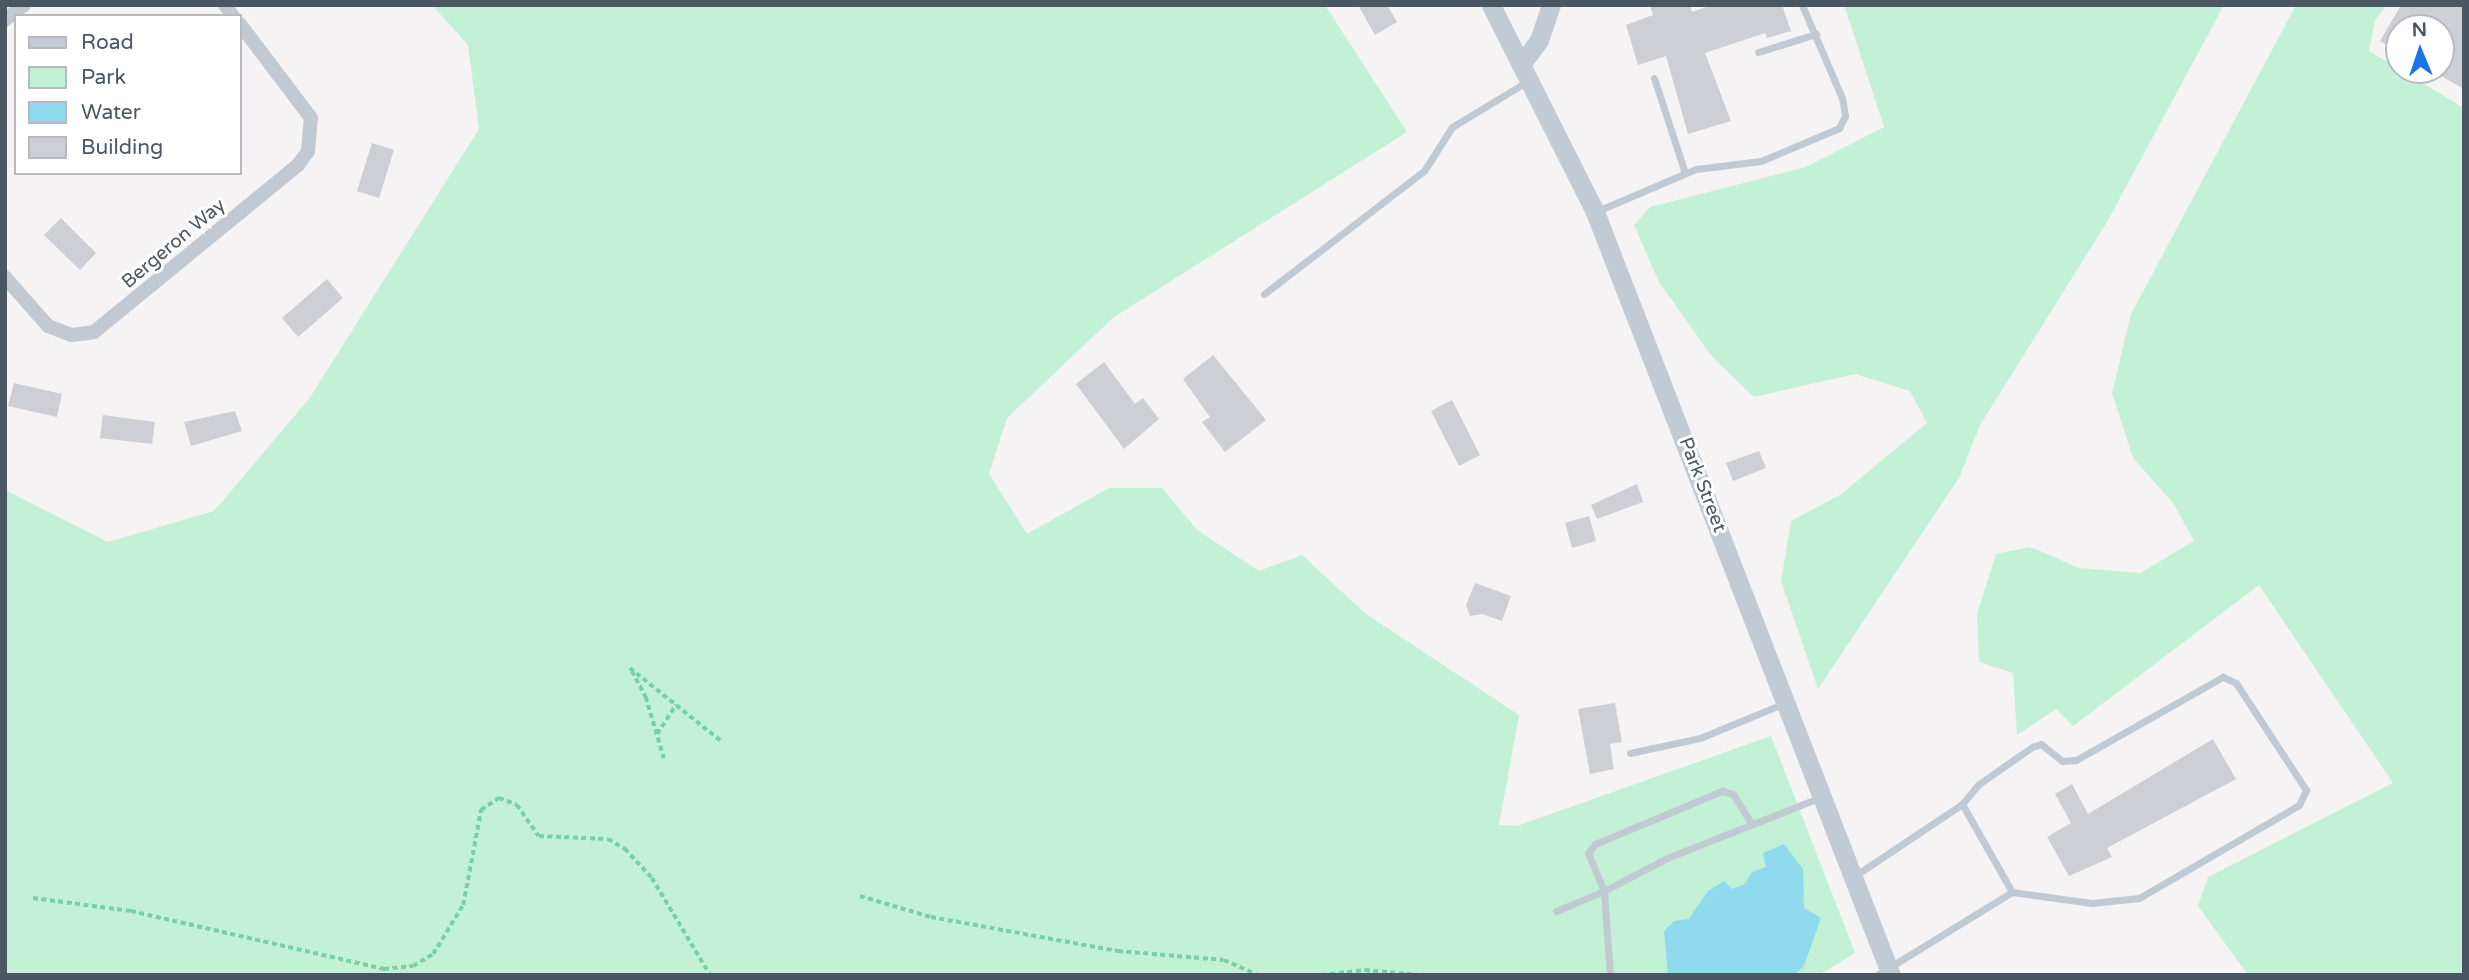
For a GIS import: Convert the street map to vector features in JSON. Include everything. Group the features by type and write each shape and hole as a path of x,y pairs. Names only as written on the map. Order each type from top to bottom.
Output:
{"main road":[{"name":"Park Street","path":"1491,5 1527,71 1595,212 1823,796 1885,973"},
{"path":"1527,71 1551,5"}],"street":[{"path":"5,20 24,5"},
{"name":"Bergeron Way","path":"5,277 48,326 71,335 94,332 298,165 308,151 311,118 242,27"}],"lane":[{"path":"1595,212 1685,173 1761,161 1839,128 1845,116 1842,98 1802,5"},
{"path":"1758,52 1816,34"},
{"path":"1264,294 1424,171 1452,127 1527,71"},
{"path":"1654,78 1685,173"},
{"path":"1852,877 1962,804 1979,784 2032,747 2041,744 2062,761 2076,760 2223,677 2236,683 2306,790 2300,805 2139,898 2092,903 2012,892 1885,973"},
{"path":"1630,753 1700,738 1786,702"},
{"path":"1610,975 1604,891 1588,853 1595,844 1722,791 1733,794 1752,824"},
{"path":"1556,911 1604,891 1638,871 1823,796"},
{"path":"1962,804 2012,892"}],"path":[{"path":"663,758 646,697 630,668 721,741"},
{"path":"657,734 676,705"},
{"path":"33,898 131,911 384,969 413,967 433,954 463,905 481,810 499,798 517,805 539,836 594,837 625,849 652,878 710,975"},
{"path":"860,896 931,917 1087,945 1224,960 1257,975"},
{"path":"1322,975 1364,970 1420,975"}],"green space":[{"path":"432,5 1325,5 1407,132 1114,317 1007,418 989,474 1027,534 1109,488 1162,488 1197,530 1259,571 1302,555 1366,614 1519,715 1499,825 1517,826 1771,736 1855,953 1819,975 5,975 5,490 108,542 214,511 309,399 479,129 468,45"},
{"path":"1844,5 2224,5 2107,222 1980,425 1959,478 1818,689 1781,581 1791,521 1840,495 1927,423 1910,391 1855,374 1754,397 1713,358 1659,282 1634,225 1650,207 1806,167 1884,127"},
{"path":"2296,5 2387,5 2375,20 2369,51 2385,61 2385,84 2424,84 2464,108 2464,975 2248,975 2198,906 2208,877 2393,783 2259,585 2073,726 2056,709 2017,735 2013,673 1979,662 1977,614 1996,554 2030,547 2079,568 2140,573 2194,541 2174,504 2133,458 2112,393 2131,314"}],"water":[{"path":"1784,844 1803,869 1804,908 1821,918 1804,966 1794,975 1668,975 1664,931 1674,921 1689,919 1708,891 1724,881 1732,889 1745,884 1752,872 1766,867 1763,853"}],"building":[{"path":"1358,5 1387,5 1397,22 1375,35"},
{"path":"1650,5 1690,5 1692,12 1712,5 1782,5 1791,31 1767,38 1765,33 1705,53 1731,121 1688,134 1666,56 1638,65 1626,25 1653,15"},
{"path":"2401,5 2464,5 2464,89 2455,84 2455,14 2396,14"},
{"path":"372,143 394,150 379,198 357,191"},
{"path":"61,218 96,253 80,270 44,235"},
{"path":"327,279 343,298 298,337 282,318"},
{"path":"1213,355 1266,420 1225,452 1202,422 1210,417 1183,379"},
{"path":"1104,362 1135,404 1143,398 1159,419 1124,449 1076,384"},
{"path":"14,383 62,394 57,417 8,406"},
{"path":"1452,400 1480,455 1459,466 1431,411"},
{"path":"235,411 242,431 191,446 184,422"},
{"path":"103,415 155,422 152,444 100,438"},
{"path":"1759,451 1766,468 1733,481 1726,463"},
{"path":"1637,484 1643,502 1597,519 1591,505"},
{"path":"1589,516 1596,541 1572,548 1565,523"},
{"path":"1475,583 1511,596 1502,621 1482,614 1470,616 1466,605"},
{"path":"1615,703 1622,742 1610,744 1614,769 1590,774 1578,709"},
{"path":"2213,739 2236,779 2107,848 2112,857 2069,876 2047,837 2071,823 2055,794 2072,784 2088,814"}]}
